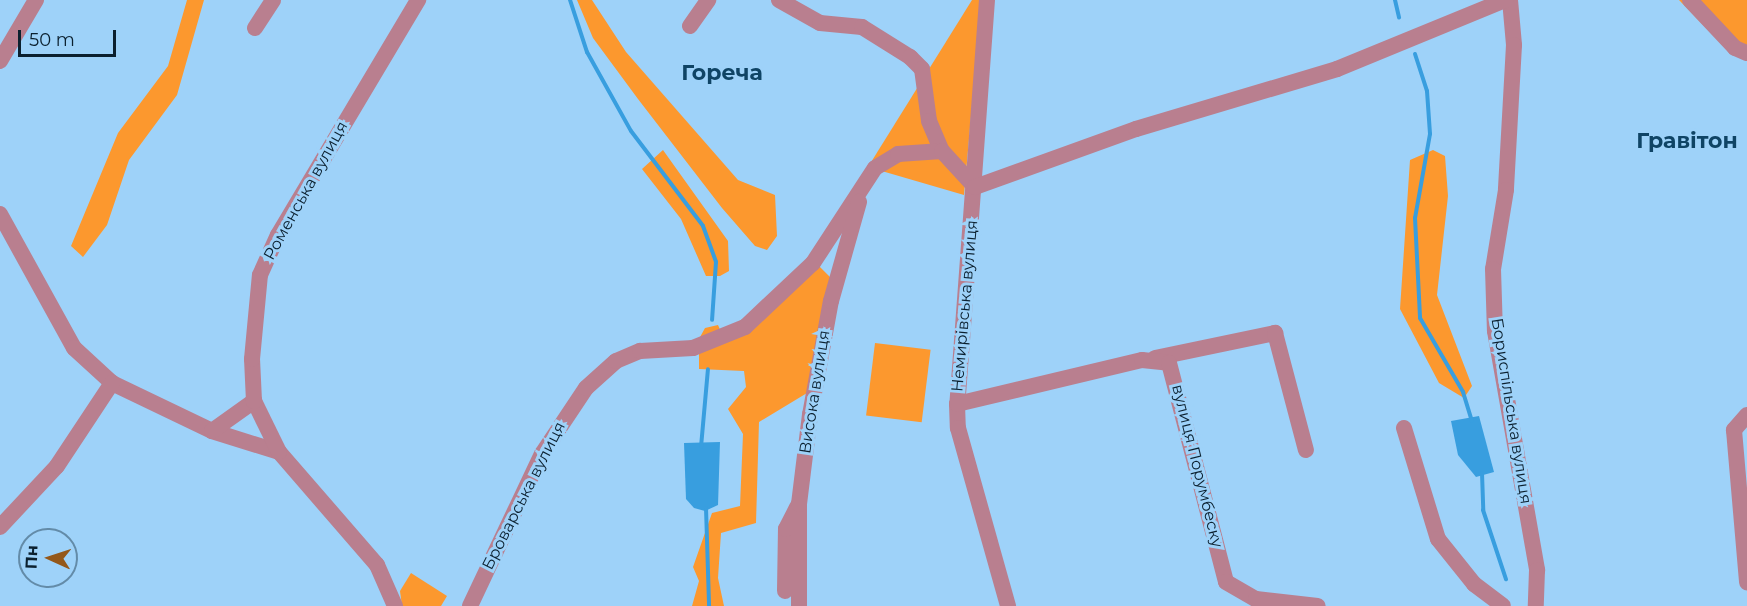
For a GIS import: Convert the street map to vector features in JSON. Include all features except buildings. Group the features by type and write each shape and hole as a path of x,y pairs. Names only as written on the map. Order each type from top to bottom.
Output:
{"street":[{"path":"1,53 36,0"},
{"path":"255,28 273,0"},
{"name":"Роменська вулиця","path":"395,606 377,565 279,452 254,401 260,275 418,0"},
{"path":"690,26 708,0"},
{"path":"779,0 820,23 862,27 910,57 922,69 929,120 942,151 975,187 1136,129 1337,69 1505,0"},
{"name":"Немирівська вулиця","path":"987,0 975,187 957,404 958,428 1008,606"},
{"name":"Бориспільська вулиця","path":"1510,0 1514,45 1506,190 1493,269 1495,331 1537,570 1536,606"},
{"path":"1690,0 1735,48 1747,53"},
{"name":"Броварська вулиця","path":"470,606 542,454 586,388 616,361 640,351 693,348 745,327 813,263 875,168 898,154 942,151"},
{"name":"Висока вулиця","path":"800,606 799,504 831,301 864,184"},
{"path":"0,214 74,348 112,383 212,431 279,452"},
{"path":"957,404 1275,333 1306,450"},
{"name":"вулиця Порумбеску","path":"1155,358 1169,363 1175,376 1226,582 1256,599 1318,606"},
{"path":"0,527 57,466 112,383"},
{"path":"212,431 254,401"},
{"path":"1747,415 1741,435 1747,582"},
{"path":"1404,428 1438,539 1474,584 1503,606"},
{"path":"785,591 786,529 799,504"}],"shaded area":[{"path":"187,0 204,0 177,95 129,160 107,225 83,257 71,246 118,133 168,66"},
{"path":"577,0 592,0 626,52 738,180 775,195 777,236 767,250 755,246 722,208 638,99 593,38"},
{"path":"972,0 980,0 980,15 964,195 868,167"},
{"path":"1679,0 1747,0 1747,59 1730,53"},
{"path":"663,150 728,241 729,271 720,276 706,276 681,219 642,169"},
{"path":"1433,150 1445,156 1448,196 1437,295 1472,386 1464,398 1439,383 1400,309 1410,160"},
{"path":"818,265 831,278 812,390 759,422 756,523 721,533 718,578 724,606 692,606 699,581 693,567 712,513 740,506 743,434 728,409 746,387 744,371 699,369 699,339 705,328 718,325 726,343"},
{"path":"875,343 931,350 922,422 866,415"},
{"path":"411,573 447,596 441,606 402,606 400,591"}],"water":[{"path":"1479,416 1494,472 1476,477 1458,455 1451,421"},
{"path":"720,442 718,505 705,511 694,508 686,499 684,443"}],"waterway":[{"path":"570,0 587,52 631,131 703,226 716,262 712,320"},
{"path":"1395,0 1399,18"},
{"path":"1415,54 1427,91 1430,134 1415,218 1420,318 1463,392 1472,421"},
{"path":"701,447 708,369"},
{"path":"1482,473 1483,510 1506,579"},
{"path":"706,508 709,606"}],"district":[{"name":"Гореча","path":"722,73"},
{"name":"Гравітон","path":"1687,141"}]}
